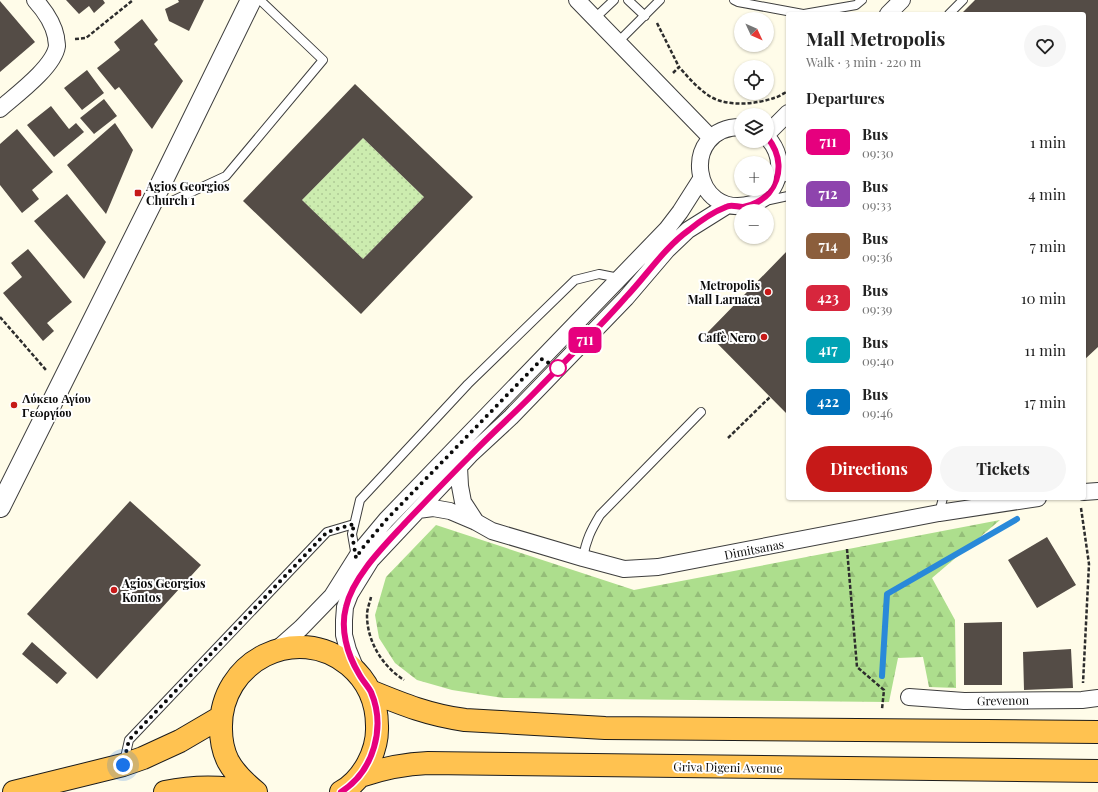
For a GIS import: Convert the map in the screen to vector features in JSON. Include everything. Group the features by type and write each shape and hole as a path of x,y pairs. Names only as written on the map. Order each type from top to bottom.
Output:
{"highway":[{"name":"Griva Digeni Avenue","path":"256,792 241,779 228,761 221,739 221,717 224,702 230,688 238,676 249,665 261,657 275,651 297,647 320,649 340,658 358,672 370,691 377,712 378,735 372,756 360,776 343,792"},
{"path":"370,691 427,713 465,720 605,728 1098,732"},
{"path":"14,792 123,765 158,752 221,717"},
{"name":"Griva Digeni Avenue","path":"360,776 404,764 428,763 1098,771"},
{"path":"165,792 198,787 228,788 251,792"}],"street":[{"path":"0,109 40,73 53,58 57,45 54,27 45,11 35,0"},
{"path":"0,507 251,0"},
{"path":"577,0 711,138"},
{"path":"890,12 902,0"},
{"path":"774,127 786,115"},
{"path":"734,127 721,130 711,138 703,149 699,163 701,178 706,189 716,199 728,205 742,207 756,203 767,195 783,176 774,147"},
{"path":"275,651 301,628 332,596 361,550 386,520 667,229 680,212 701,178"},
{"path":"358,672 348,650 344,635 344,614 350,594 372,560 459,467 511,417 626,298 667,250 688,230 728,205"},
{"name":"Dimitsanas","path":"459,467 463,502 476,522"},
{"path":"1086,496 1098,491"},
{"name":"Dimitsanas","path":"418,510 433,508 450,512 476,522 492,531 624,569 658,567 846,531 941,506 1014,500"},
{"name":"Grevenon","path":"909,697 964,701 1082,700 1098,698"}],"lane":[{"path":"172,201 226,176 323,60 260,0"},
{"path":"595,18 614,0"},
{"path":"628,0 645,16"},
{"path":"618,42 660,0"},
{"path":"734,0 793,12"},
{"path":"816,12 856,5 862,0"},
{"path":"951,12 963,0"},
{"path":"756,203 786,196"},
{"path":"356,558 352,534 360,500 468,384 575,280 599,274 619,278"},
{"path":"583,558 587,539 600,515 701,412"},
{"path":"123,765 129,740 327,532 354,524"}],"path":[{"path":"57,43 86,38 133,0"},
{"path":"653,17 679,67 699,89 712,97 729,103 751,103 776,98 786,92"},
{"path":"660,86 679,67"},
{"path":"0,317 47,372"},
{"path":"728,438 770,397"},
{"path":"1082,500 1089,564 1082,700"},
{"path":"846,531 857,667 884,690 880,731"},
{"path":"372,594 367,614 369,635 378,655 395,674 405,681"}],"green space":[{"path":"363,138 424,197 363,259 302,200"},
{"path":"1000,520 932,578 955,620 956,688 929,687 923,657 898,658 889,702 503,698 452,690 417,680 395,663 379,638 375,615 386,577 436,525 634,590"}],"building":[{"path":"66,0 103,0 105,3 94,13 89,6 79,14"},
{"path":"178,0 204,0 189,31 169,21 165,9 179,2"},
{"path":"975,0 1098,0 1098,347 1086,358 1086,12 963,12"},
{"path":"0,1 35,42 0,72"},
{"path":"142,19 158,40 154,44 183,81 152,129 119,87 115,90 97,68 120,50 114,42"},
{"path":"87,70 104,93 82,110 64,88"},
{"path":"355,84 473,197 361,314 243,201","holes":["363,138 424,197 363,259 302,200"]},
{"path":"104,99 117,116 94,134 80,118"},
{"path":"51,106 69,129 76,123 84,132 54,157 27,125"},
{"path":"115,123 133,150 106,214 67,165"},
{"path":"17,129 53,172 32,190 39,199 22,213 0,185 0,144"},
{"path":"67,194 106,242 84,279 34,221"},
{"path":"28,249 72,302 47,323 54,331 43,341 3,293 22,277 11,263"},
{"name":"Metropolis Mall Larnaca","path":"786,252 786,413 707,333"},
{"name":"Agios Georgios Kontos","path":"130,501 201,565 97,679 27,614"},
{"path":"1047,537 1076,585 1037,608 1008,560"},
{"path":"1002,622 1002,685 964,685 964,623"},
{"path":"32,642 67,673 57,684 22,654"},
{"path":"1071,649 1073,688 1024,690 1023,652"}],"waterway":[{"path":"882,676 887,594 1017,519"}],"bus line":[{"name":"711","path":"341,792 360,776 372,756 378,735 377,712 370,691 358,672 348,650 344,635 345,607 350,594 372,560 470,455 511,417 605,320 667,250 688,230 728,205 742,207 756,203 767,195 775,185 779,173 779,161 774,147"}],"place":[{"name":"Agios Georgios Church 1","path":"138,193"},
{"name":"Metropolis Mall Larnaca","path":"768,292"},
{"name":"Caffè Nero","path":"764,337"},
{"name":"Λύκειο Αγίου Γεωργίου","path":"14,405"},
{"name":"Agios Georgios Kontos","path":"114,590"}],"route":[{"path":"123,765 129,740 327,532 354,524 352,534 356,558 386,520 542,359 558,368"}]}
